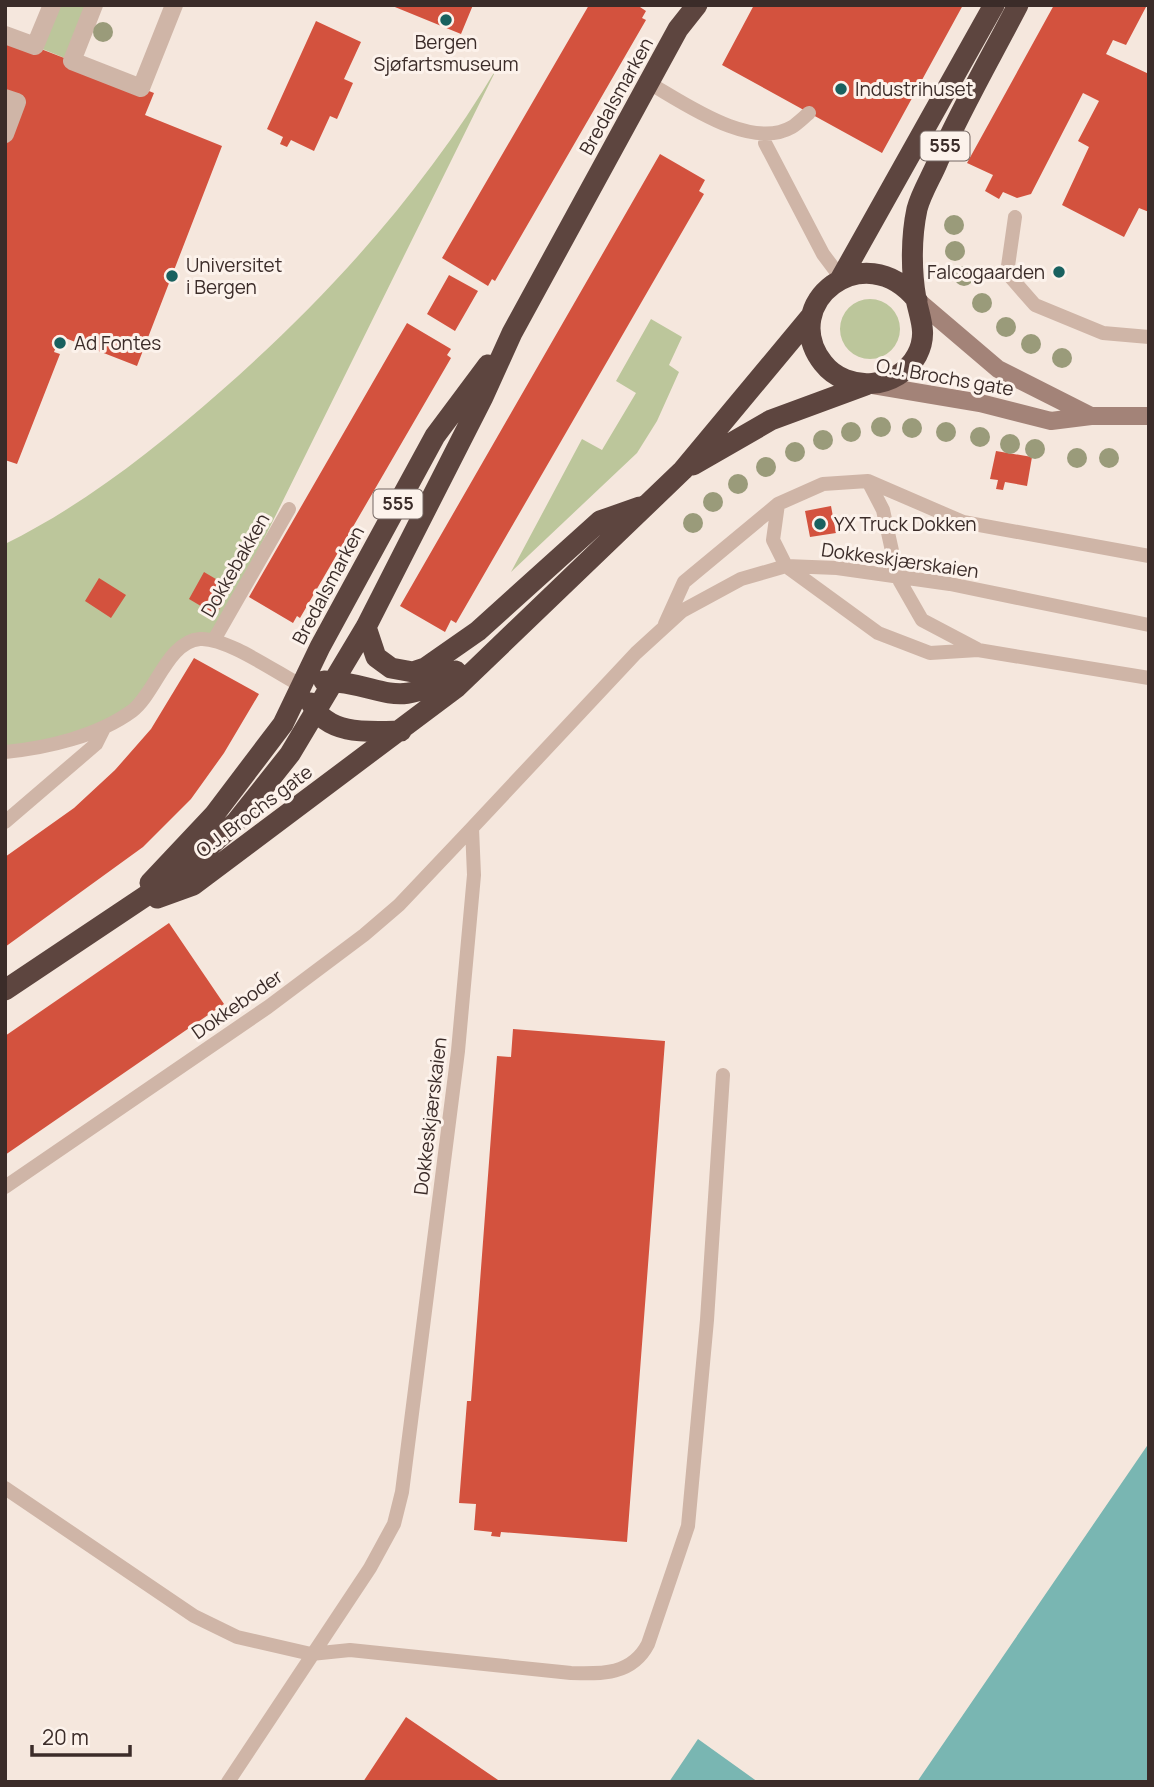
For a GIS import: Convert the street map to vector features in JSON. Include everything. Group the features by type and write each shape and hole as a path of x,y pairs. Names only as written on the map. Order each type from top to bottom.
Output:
{"highway":[{"name":"555","path":"678,29 681,5"},
{"name":"555","path":"678,29 697,5"},
{"name":"555","path":"812,315 828,287 841,278 994,5"},
{"name":"555","path":"868,384 888,381 904,371 917,356 923,337 923,318 916,300 913,253 917,208 957,119 1018,5"},
{"name":"Bredalsmarken","path":"336,681 483,397 512,333 678,29"},
{"path":"841,278 858,272 883,274 906,286 916,300"},
{"path":"812,315 815,349 823,363 851,382 868,384"},
{"name":"O.J. Brochs gate","path":"125,909 193,885 457,687 684,470 812,315"},
{"name":"Bredalsmarken","path":"302,686 435,436 512,333"},
{"name":"O.J. Brochs gate","path":"684,470 771,420 868,384"},
{"name":"O.J. Brochs gate","path":"366,627 376,656 391,668 413,672 425,668 478,631 600,521 648,504"},
{"name":"O.J. Brochs gate","path":"302,686 320,681 336,681 376,692 418,692 434,687 511,633"},
{"name":"555","path":"5,989 183,871 236,822 277,772 336,681"},
{"name":"555","path":"125,909 214,815 283,724 302,686"},
{"path":"302,686 317,713 336,727 364,732 401,731"}],"main road":[{"name":"O.J. Brochs gate","path":"916,300 999,369 1091,416"},
{"name":"O.J. Brochs gate","path":"868,384 979,403 1051,421 1091,416 1149,416"}],"street":[{"path":"5,35 35,46 52,5"},
{"path":"94,5 72,61 141,88 174,5"},
{"path":"5,98 17,102 5,134"}],"lane":[{"path":"649,83 713,120 740,131 770,133 791,128 809,113"},
{"path":"765,142 824,254 841,278"},
{"path":"1015,217 1007,273 1035,305 1103,333 1149,337"},
{"path":"867,481 883,510 898,578 922,620 978,650"},
{"name":"Dokkeskjærskaien","path":"662,632 684,582 778,504 823,484 867,481 963,522 1149,556"},
{"path":"778,504 773,540 786,566 878,633 930,653 978,650 1149,678"},
{"name":"Dokkebakken","path":"214,640 289,509"},
{"name":"Dokkeskjærskaien","path":"228,1782 370,1568 394,1524 402,1492 458,1051 474,875 472,828 569,721 636,653 682,611 741,579 786,566 837,568 950,584 1149,625"},
{"name":"Dokkebakken","path":"5,751 24,750 104,728 133,710 146,698 166,664 197,639 214,640 302,686"},
{"name":"Dokkebakken","path":"5,822 96,744 104,728"},
{"name":"Dokkeboder","path":"5,1187 268,1007 364,935 399,905 472,828"},
{"path":"5,1488 212,1626 237,1637 311,1654 350,1650 600,1674 621,1670 641,1658 688,1526 705,1346 723,1075"}],"green space":[{"path":"52,5 94,5 72,61 35,46"},
{"path":"498,66 214,640 185,646 146,698 104,728 5,752 5,544 63,512 118,475 171,434 261,355 336,280 406,199 470,112"},
{"path":"870,299 887,304 895,312 900,329 895,346 887,354 870,359 853,354 845,346 840,329 845,312 853,304"},
{"path":"651,319 682,337 669,365 679,372 657,421 637,453 511,572 582,439 602,450 636,393 616,381"}],"water":[{"path":"1149,1443 1149,1782 917,1782"},
{"path":"698,1739 758,1782 669,1782"}],"building":[{"name":"Bergen Sjøfartsmuseum","path":"390,5 473,5 461,34"},
{"path":"589,5 637,5 646,11 642,18 646,20 495,281 492,279 488,286 442,258"},
{"name":"Industrihuset","path":"754,5 963,5 882,153 722,65"},
{"path":"1054,5 1146,7 1126,45 1113,40 1106,54 1149,74 1149,212 1139,208 1124,237 1062,205 1089,147 1078,141 1099,101 1083,93 1031,194 1017,198 1003,192 999,199 985,191 993,175 967,163"},
{"path":"316,21 361,42 344,79 353,83 337,119 330,116 314,151 291,140 287,147 280,144 283,137 267,129"},
{"path":"5,35 154,93 145,115 222,146 137,366 60,336 54,352 60,354 17,464 5,460 5,134 17,102 5,98"},
{"path":"660,154 705,180 699,191 704,194 456,623 451,620 445,632 400,606"},
{"path":"449,275 478,291 455,331 427,314"},
{"path":"407,323 451,349 447,355 451,358 300,618 297,616 293,623 249,597"},
{"path":"996,451 1032,457 1027,486 1005,482 1003,490 996,489 998,480 990,479"},
{"path":"831,506 836,533 810,537 805,511"},
{"path":"204,572 231,588 216,615 189,599"},
{"path":"99,578 126,595 111,618 85,601"},
{"path":"194,658 259,694 224,753 191,799 143,847 5,947 5,857 74,808 115,770 151,729"},
{"path":"169,923 224,1004 5,1155 5,1036"},
{"path":"513,1029 665,1041 627,1542 501,1532 500,1537 491,1536 492,1532 474,1530 476,1504 459,1503 467,1401 471,1401 497,1056 511,1057"},
{"path":"406,1717 501,1782 363,1782"}],"place":[{"name":"Bergen Sjøfartsmuseum","path":"446,20"},
{"name":"Industrihuset","path":"841,89"},
{"name":"Falcogaarden","path":"1059,272"},
{"name":"Universitet i Bergen","path":"172,276"},
{"name":"Ad Fontes","path":"60,343"},
{"name":"YX Truck Dokken","path":"820,524"}]}
